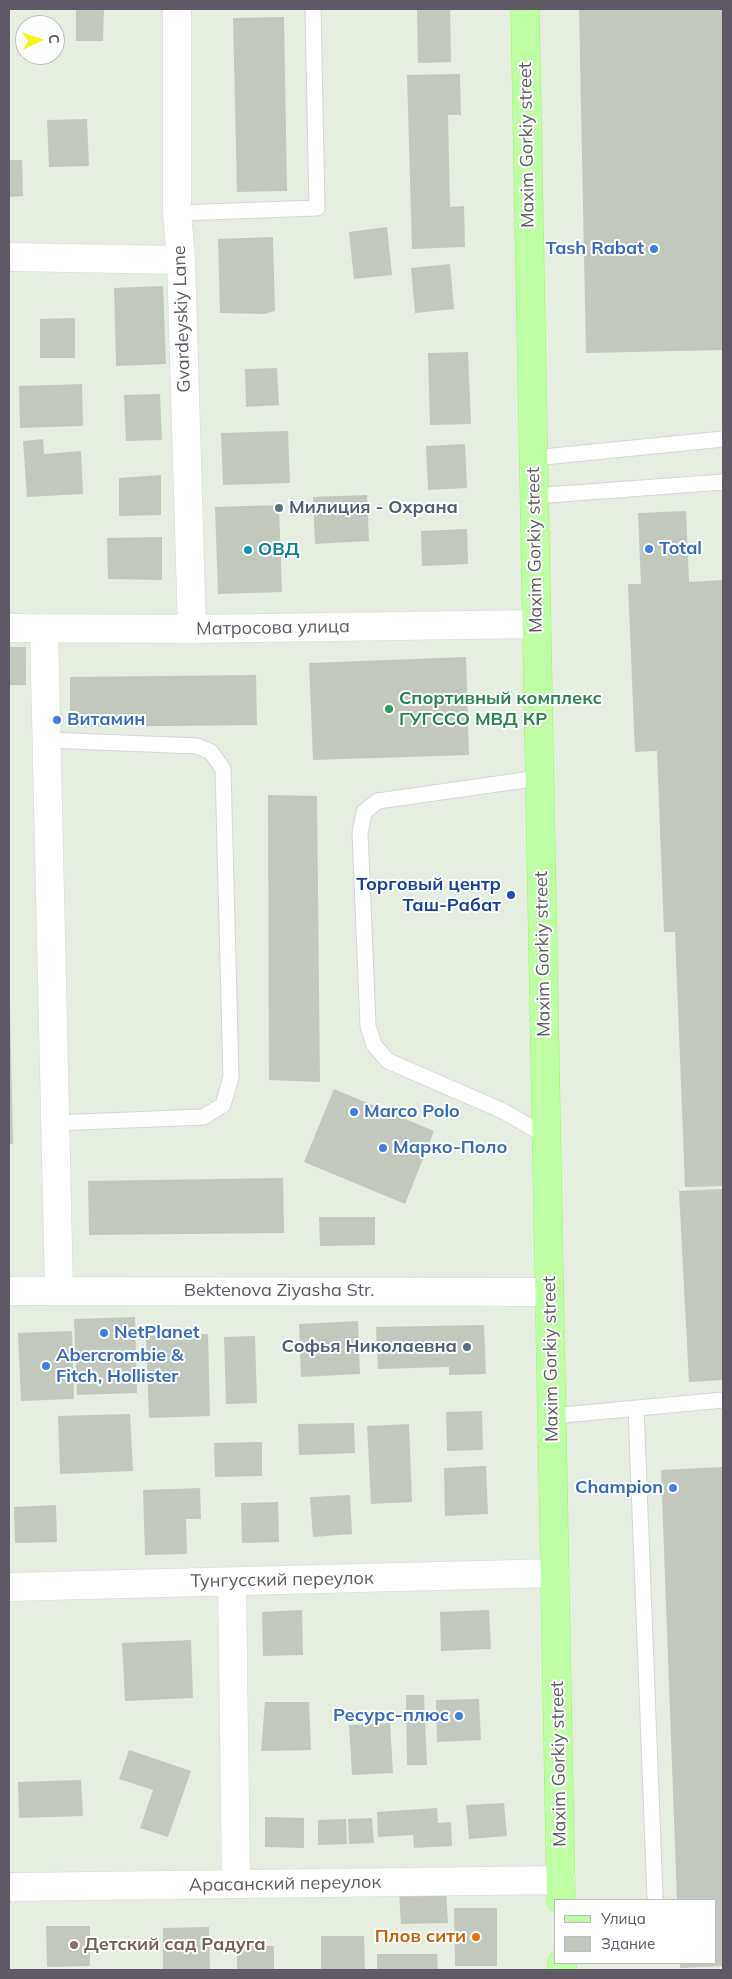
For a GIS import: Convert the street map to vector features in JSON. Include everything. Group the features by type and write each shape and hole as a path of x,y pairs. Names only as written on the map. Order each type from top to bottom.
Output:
{"main road":[{"name":"Maxim Gorkiy street","path":"525,9 561,1890"}],"street":[{"name":"Gvardeyskiy Lane","path":"177,9 177,213 181,260 192,629"},
{"path":"9,257 181,260"},
{"name":"Матросова улица","path":"9,628 192,629 537,624"},
{"path":"44,628 59,1291"},
{"name":"Bektenova Ziyasha Str.","path":"9,1291 549,1292"},
{"name":"Тунгусский переулок","path":"9,1587 555,1573"},
{"path":"232,1582 236,1884"},
{"name":"Арасанский переулок","path":"9,1887 236,1884 561,1890"}],"lane":[{"path":"177,213 317,208 313,9"},
{"path":"533,458 723,439"},
{"path":"534,496 723,482"},
{"path":"47,740 196,746 211,752 223,769 231,1077 223,1105 203,1117 55,1124"},
{"path":"539,778 378,801 364,812 360,833 368,1026 374,1045 388,1061 503,1110 546,1136"},
{"path":"552,1416 723,1400"},
{"path":"636,1408 655,1896"}],"building":[{"path":"76,9 104,9 103,41 76,41"},
{"path":"417,9 450,9 451,62 418,63"},
{"name":"Tash Rabat","path":"579,9 723,9 723,350 586,353"},
{"path":"284,17 287,191 237,192 233,18"},
{"path":"460,74 461,115 448,115 450,207 464,206 465,247 412,249 407,75"},
{"path":"87,119 89,166 49,167 47,120"},
{"path":"9,160 22,160 23,196 9,197"},
{"path":"387,227 392,275 354,279 349,232"},
{"path":"273,237 275,311 265,314 220,313 218,239"},
{"path":"450,264 454,309 415,313 411,268"},
{"path":"163,286 166,364 116,366 114,288"},
{"path":"75,318 75,358 40,358 40,319"},
{"path":"468,352 471,424 430,425 428,353"},
{"path":"277,368 279,405 246,407 245,369"},
{"path":"82,384 83,426 20,428 19,386"},
{"path":"160,394 162,440 126,441 124,395"},
{"path":"288,431 290,483 223,485 221,433"},
{"path":"43,439 44,454 81,451 83,494 27,497 23,441"},
{"path":"465,444 467,488 428,490 426,446"},
{"path":"161,475 161,515 119,516 119,478"},
{"path":"367,495 369,541 315,544 313,497"},
{"name":"ОВД","path":"279,505 282,592 218,594 215,507"},
{"path":"686,511 689,582 723,580 723,1186 685,1187 675,932 664,932 657,751 635,752 628,584 641,584 638,513"},
{"path":"467,529 468,564 422,566 421,531"},
{"path":"162,537 162,580 108,579 107,538"},
{"path":"9,647 26,647 26,685 9,685"},
{"name":"Спортивный комплекс ГУГССО МВД КР","path":"466,657 469,755 313,760 309,663"},
{"path":"256,675 257,725 70,727 70,677"},
{"path":"268,795 317,796 320,1082 269,1080"},
{"path":"10,1006 13,1144 9,1144"},
{"path":"334,1089 434,1131 405,1204 304,1162"},
{"path":"283,1178 284,1233 89,1235 88,1181"},
{"path":"723,1189 723,1380 689,1382 679,1191"},
{"path":"319,1217 375,1217 375,1245 320,1246"},
{"path":"135,1317 137,1393 77,1395 74,1319"},
{"path":"358,1321 360,1374 301,1377 299,1324"},
{"path":"484,1325 486,1374 449,1375 449,1367 378,1369 376,1327"},
{"name":"Abercrombie & Fitch, Hollister","path":"72,1331 74,1399 21,1401 18,1333"},
{"path":"208,1334 210,1416 149,1418 146,1336"},
{"path":"255,1336 257,1403 226,1404 224,1337"},
{"path":"482,1411 483,1450 447,1451 446,1412"},
{"path":"130,1414 133,1471 60,1474 58,1416"},
{"path":"354,1423 355,1453 299,1455 298,1424"},
{"path":"409,1424 412,1502 371,1504 367,1426"},
{"path":"262,1442 262,1476 215,1477 214,1443"},
{"path":"486,1466 488,1514 445,1516 444,1468"},
{"path":"723,1467 723,1966 680,1968 680,1964 717,1964 717,1899 677,1899 661,1470"},
{"path":"200,1488 201,1519 186,1519 187,1554 145,1555 143,1490"},
{"path":"350,1495 352,1534 313,1537 310,1497"},
{"path":"278,1502 279,1542 242,1543 241,1503"},
{"path":"56,1505 57,1542 15,1543 14,1507"},
{"path":"302,1610 303,1655 263,1656 262,1612"},
{"path":"489,1610 491,1649 441,1651 440,1612"},
{"path":"191,1640 193,1698 125,1701 122,1643"},
{"path":"406,1695 424,1695 427,1765 407,1765"},
{"path":"479,1699 481,1740 437,1742 436,1700"},
{"path":"265,1702 309,1702 311,1750 261,1751"},
{"path":"390,1723 393,1773 352,1775 349,1725"},
{"path":"129,1750 191,1771 168,1837 140,1828 153,1790 119,1779"},
{"path":"81,1780 83,1816 19,1818 18,1782"},
{"path":"504,1803 507,1836 469,1839 466,1805"},
{"path":"437,1808 438,1823 451,1822 452,1846 414,1848 413,1835 378,1837 377,1812"},
{"path":"265,1817 304,1818 304,1848 265,1847"},
{"path":"372,1818 374,1843 349,1844 348,1819"},
{"path":"346,1819 347,1844 318,1845 318,1820"},
{"path":"446,1890 448,1923 401,1924 399,1892"},
{"name":"Плов сити","path":"454,1908 497,1908 497,1966 455,1966"},
{"path":"46,1926 90,1926 90,1966 47,1967"},
{"path":"209,1927 210,1970 163,1970 163,1928"},
{"path":"321,1936 364,1936 365,1970 321,1970"},
{"path":"237,1946 274,1946 274,1970 237,1970"},
{"path":"377,1954 437,1954 438,1970 377,1970"}],"place":[{"name":"Tash Rabat","path":"654,249"},
{"name":"Милиция - Охрана","path":"279,508"},
{"name":"Total","path":"649,549"},
{"name":"ОВД","path":"248,550"},
{"name":"Спортивный комплекс ГУГССО МВД КР","path":"389,709"},
{"name":"Витамин","path":"57,720"},
{"name":"Торговый центр Таш-Рабат","path":"511,895"},
{"name":"Marco Polo","path":"354,1112"},
{"name":"Марко-Поло","path":"383,1148"},
{"name":"NetPlanet","path":"104,1333"},
{"name":"Софья Николаевна","path":"467,1347"},
{"name":"Abercrombie & Fitch, Hollister","path":"46,1366"},
{"name":"Champion","path":"673,1488"},
{"name":"Ресурс-плюс","path":"459,1716"},
{"name":"Плов сити","path":"476,1937"},
{"name":"Детский сад Радуга","path":"74,1945"}]}
